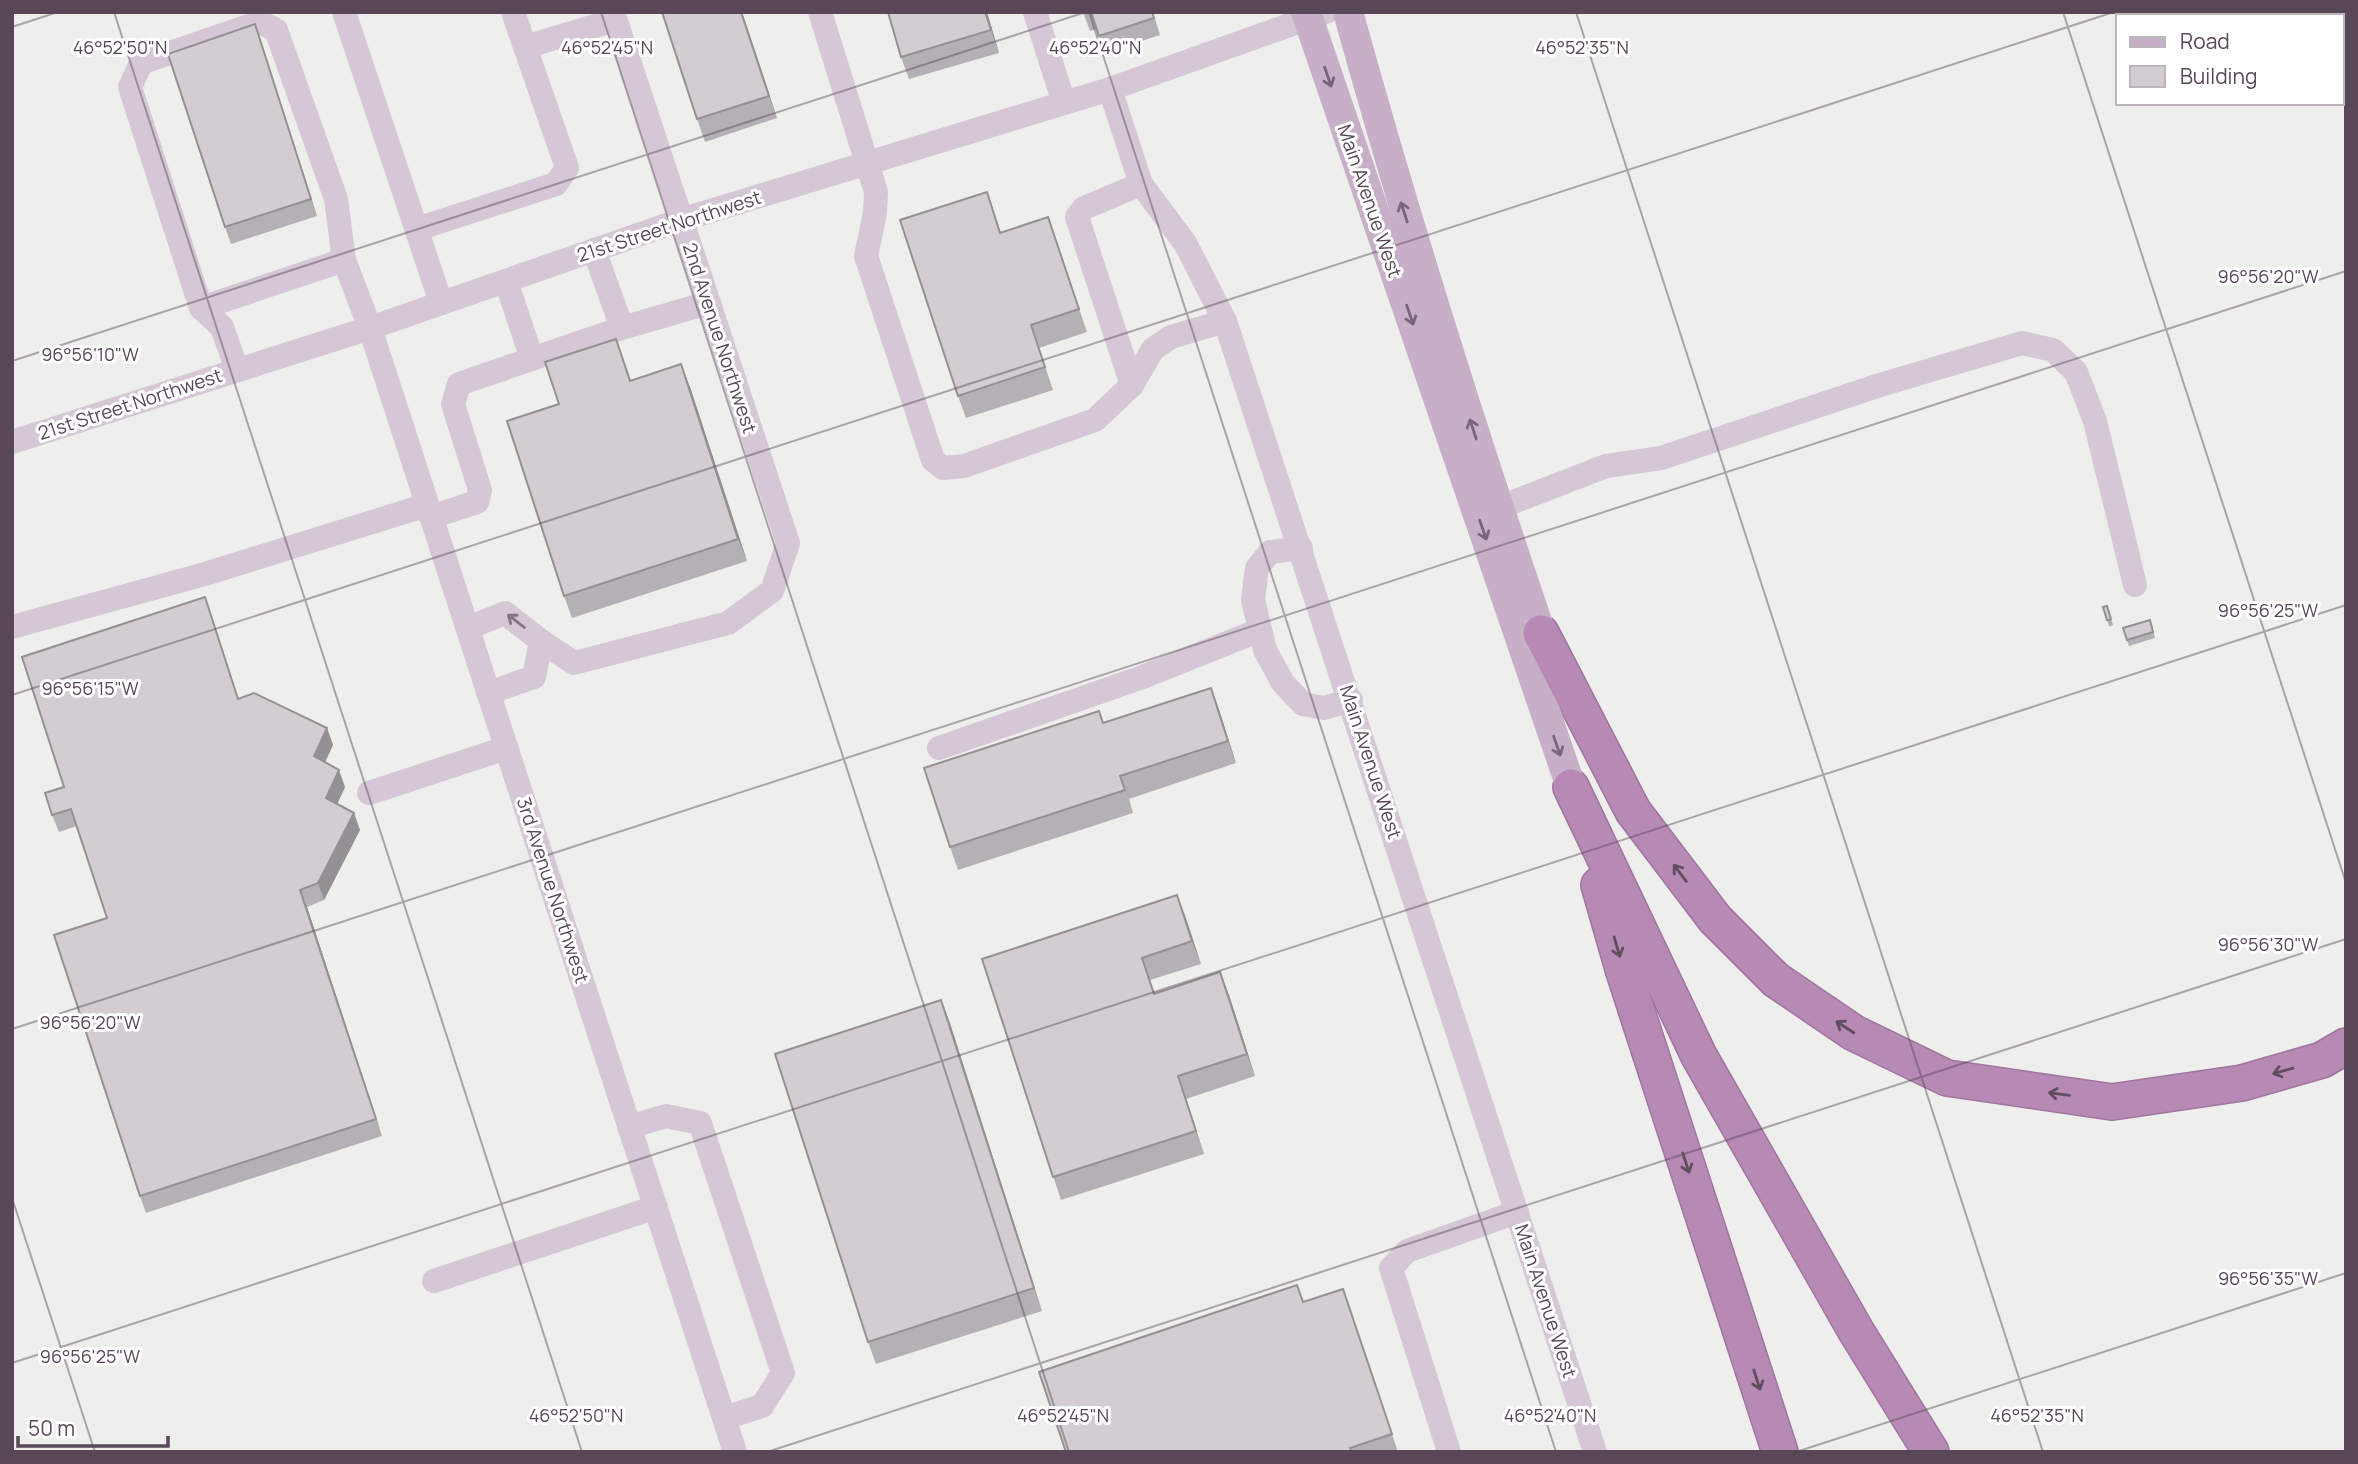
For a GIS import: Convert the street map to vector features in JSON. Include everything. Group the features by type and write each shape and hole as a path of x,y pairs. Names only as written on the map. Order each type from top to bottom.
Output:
{"highway":[{"path":"1541,633 1699,1056"},
{"path":"1541,633 1633,811 1715,919 1776,980 1854,1033 1947,1079 2112,1102 2242,1083 2322,1060 2346,1046"},
{"path":"1571,787 1699,1056 1856,1331 1931,1452"},
{"path":"1571,787 1624,972 1780,1452"}],"main road":[{"name":"Main Avenue West","path":"1348,12 1401,202 1498,509 1541,633"},
{"name":"Main Avenue West","path":"1313,15 1571,787"}],"street":[{"path":"345,12 442,303"},
{"path":"417,229 556,184 567,168 513,12"},
{"path":"820,12 876,192 875,213 866,256 933,460 943,468 964,466 1095,420 1132,385 1153,349 1171,337 1226,321"},
{"path":"1035,12 1063,103"},
{"name":"21st Street Northwest","path":"12,442 370,328 681,220 1110,89 1313,15"},
{"path":"525,47 614,16"},
{"name":"2nd Avenue Northwest","path":"541,641 574,663 728,622 772,591 788,543 614,16"},
{"name":"3rd Avenue Northwest","path":"201,308 130,87 141,63 260,22 276,30 336,199 344,260 370,328 736,1452"},
{"name":"Main Avenue West","path":"1110,89 1141,184 1185,243 1226,321 1594,1452"},
{"path":"1132,385 1077,217 1084,208 1141,184"},
{"path":"594,250 622,328"},
{"path":"237,370 222,327 201,308 344,260"},
{"path":"506,281 532,359"},
{"path":"12,627 429,511 477,502 481,490 453,404 459,384 622,328 708,303"},
{"path":"1498,509 1606,466 1661,458 1880,385 2022,343 2053,350 2076,372 2095,421 2135,585"},
{"path":"1301,548 1270,552 1257,568 1253,600 1265,650 1283,683 1303,704 1324,708 1351,700"},
{"path":"468,628 505,613 541,641 534,677 488,693"},
{"path":"939,748 1140,678 1260,630"},
{"path":"369,793 506,748"},
{"path":"629,1126 666,1116 700,1123 783,1373 762,1406 725,1418"},
{"path":"434,1281 656,1207"},
{"path":"1449,1452 1391,1268 1407,1251 1517,1212"}],"building":[{"path":"662,12 741,12 769,96 697,119"},
{"path":"888,12 985,12 991,30 901,57"},
{"path":"1091,12 1152,12 1154,18 1099,36"},
{"path":"255,24 311,199 225,227 168,54"},
{"path":"987,192 1000,233 1048,217 1079,309 1031,325 1045,367 958,396 900,220"},
{"path":"616,339 630,381 681,364 738,539 564,596 507,421 559,404 545,362"},
{"path":"205,597 238,699 254,693 327,728 314,756 339,770 326,798 354,813 318,883 300,890 376,1119 140,1196 54,935 107,918 71,809 52,815 45,793 64,787 22,657"},
{"path":"2107,606 2111,619 2109,620 2103,607"},
{"path":"2150,620 2153,632 2127,640 2123,628"},
{"path":"1211,688 1228,741 1120,776 1125,790 950,847 924,768 1099,711 1103,723"},
{"path":"1177,895 1192,941 1142,958 1154,994 1220,972 1247,1054 1178,1076 1196,1131 1053,1177 982,959"},
{"path":"941,1000 1034,1288 868,1342 775,1054"},
{"path":"1297,1285 1303,1302 1343,1289 1392,1434 1350,1448 1352,1452 1066,1452 1039,1372"}]}
